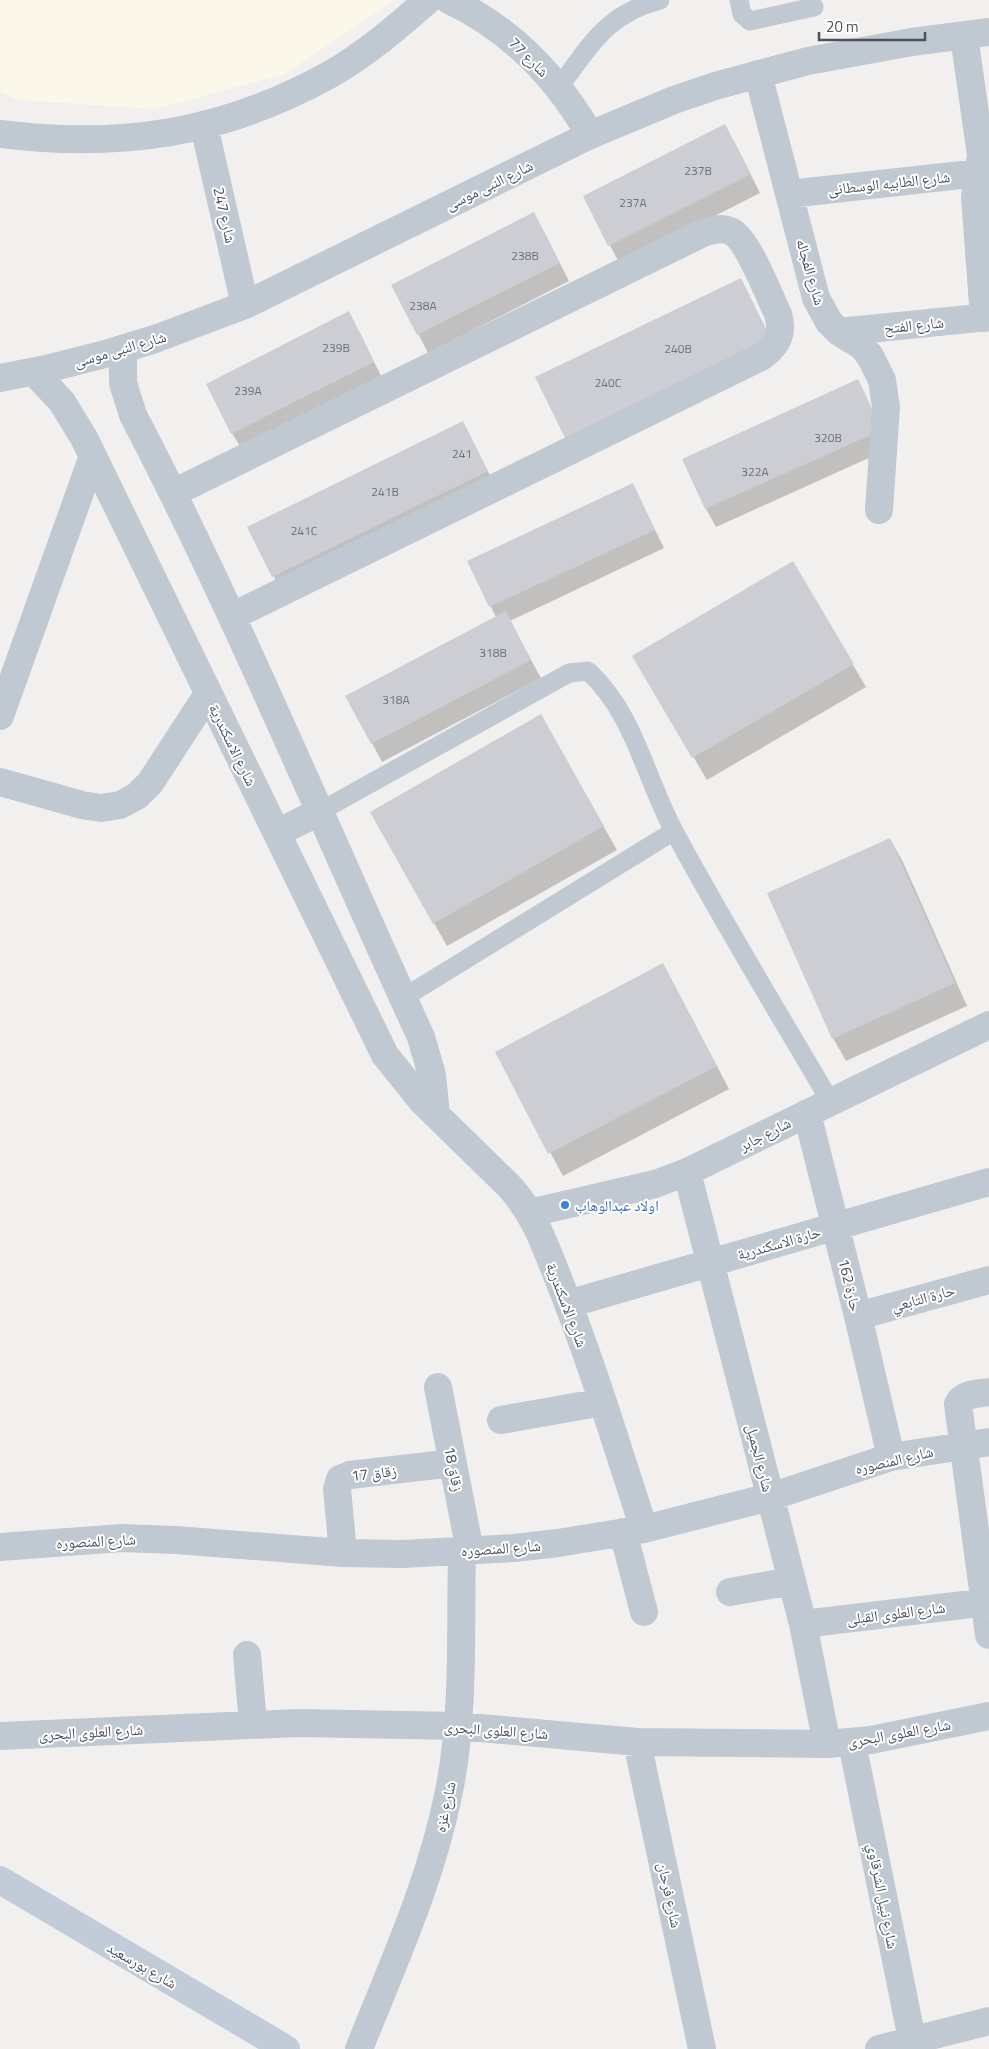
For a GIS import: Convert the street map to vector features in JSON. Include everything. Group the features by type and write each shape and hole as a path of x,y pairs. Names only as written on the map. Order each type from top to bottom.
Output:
{"main road":[{"name":"شارع بورسعيد","path":"0,1880 286,2049"}],"street":[{"path":"0,134 87,141 146,137 204,126 269,104 330,74 386,36 428,0"},
{"name":"شارع 77","path":"449,0 470,10 501,30 530,54 559,87 590,135"},
{"path":"976,34 981,155 984,173 975,197 986,318"},
{"name":"شارع النبى موسى","path":"1,377 34,372 123,349 245,305 590,135 674,100 758,74 860,50 976,34"},
{"name":"شارع الفجاله","path":"758,74 816,298 830,322 839,332 862,346 880,374 886,406 879,510"},
{"name":"شارع 247","path":"204,126 245,305"},
{"name":"شارع الطابيه الوسطانى","path":"789,194 984,173"},
{"path":"173,493 703,233 720,229 730,231 744,242 781,323 780,334 776,344 770,351 233,616"},
{"name":"شارع الفتح","path":"839,332 986,318"},
{"path":"123,349 123,383 133,415 233,616 421,1037 435,1095 436,1115"},
{"name":"شارع الاسكندرية","path":"34,372 62,402 84,438 375,1037 396,1071 436,1115 521,1199 538,1229 568,1304 603,1402 633,1530 644,1612"},
{"path":"0,716 93,456"},
{"path":"0,782 82,805 101,808 120,806 137,796 150,783 208,694"},
{"path":"277,833 319,812"},
{"name":"شارع جابر","path":"530,1214 655,1184 687,1172 989,1025"},
{"name":"حارة 162","path":"818,1107 835,1227 891,1457"},
{"name":"شارع الجميل","path":"687,1172 803,1624 840,1744"},
{"name":"حارة الاسكندرية","path":"568,1304 989,1182"},
{"name":"حارة التابعي","path":"858,1316 989,1280"},
{"name":"زقاق 18","path":"438,1387 453,1463 466,1551"},
{"path":"989,1392 965,1396 960,1399 958,1404 976,1443 989,1635"},
{"path":"501,1420 603,1402"},
{"name":"شارع المنصوره","path":"0,1546 131,1538 343,1554 402,1554 466,1551 558,1543 633,1530 770,1497 891,1457 976,1443"},
{"name":"زقاق 17","path":"343,1554 337,1489 340,1479 350,1475 453,1463"},
{"name":"شارع غزه","path":"360,2049 431,1863 448,1795 458,1726 466,1551"},
{"path":"730,1592 792,1581"},
{"name":"شارع العلوى القبلى","path":"803,1624 987,1602"},
{"path":"247,1655 253,1724"},
{"name":"شارع العلوى البحرى","path":"0,1736 253,1724 458,1726 637,1742 840,1744 889,1737 989,1716"},
{"name":"شارع فرحان","path":"637,1742 702,2049"},
{"name":"شارع نبيل الشرقاوي","path":"840,1744 913,2045"},
{"path":"879,2049 913,2045 989,2022"}],"lane":[{"path":"559,87 609,24 627,11 660,0"},
{"path":"739,0 742,14 750,21 814,7"},
{"path":"319,812 570,673 588,671 604,686 621,711 674,831 818,1107"},
{"path":"404,998 674,831"}],"shaded area":[{"path":"0,0 394,0 285,74 155,109 20,100 0,92"}],"building":[{"path":"725,124 751,174 608,246 583,196"},
{"path":"534,212 560,263 417,335 391,285"},
{"path":"741,278 772,341 566,440 535,377"},
{"path":"349,311 374,362 231,434 206,384"},
{"path":"858,379 882,430 705,509 682,459"},
{"path":"463,421 488,471 272,577 247,527"},
{"path":"633,483 655,530 489,607 467,561"},
{"path":"793,561 854,664 692,758 632,656"},
{"path":"506,611 531,660 371,744 345,696"},
{"path":"541,714 604,826 433,924 370,812"},
{"path":"890,838 955,983 832,1039 767,893"},
{"path":"663,963 717,1066 548,1154 495,1052"}],"place":[{"name":"اولاد عبدالوهاب","path":"565,1205"}]}
